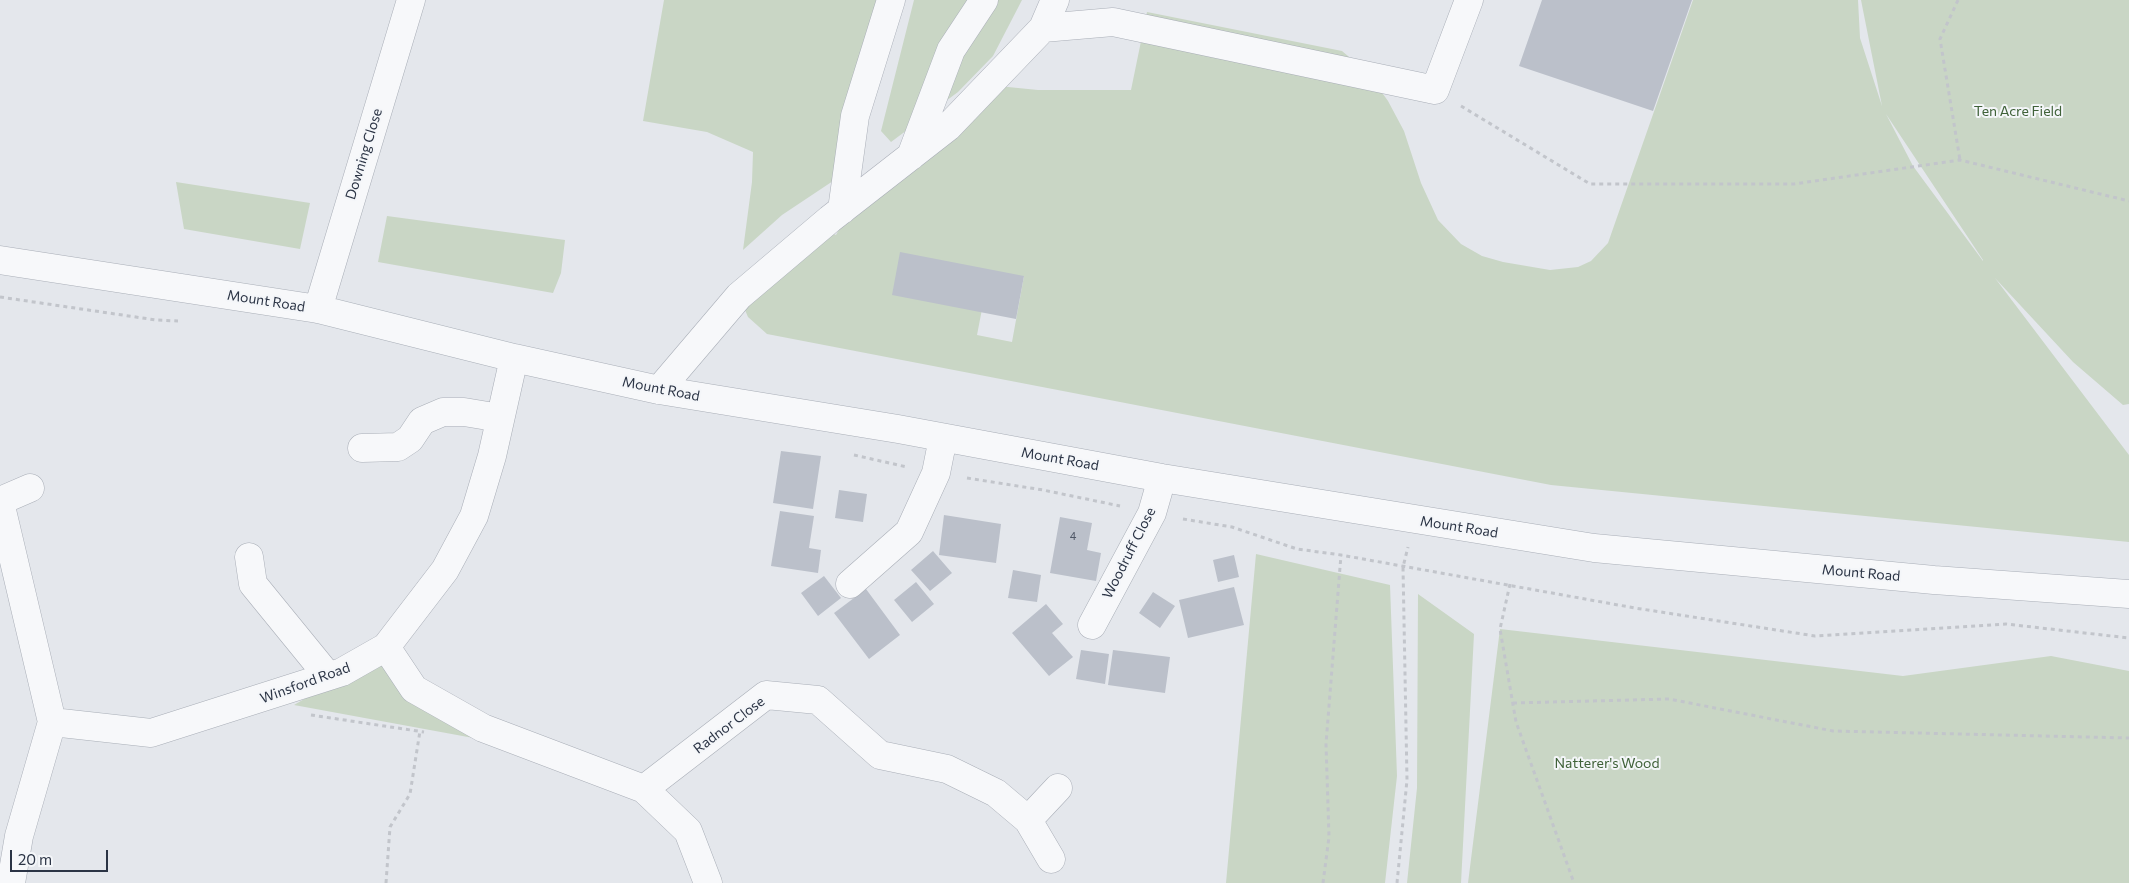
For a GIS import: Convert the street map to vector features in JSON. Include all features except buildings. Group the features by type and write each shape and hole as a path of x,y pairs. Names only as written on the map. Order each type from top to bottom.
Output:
{"street":[{"name":"Downing Close","path":"318,309 411,0"},
{"path":"842,210 855,116 890,0"},
{"path":"911,156 951,50 984,0"},
{"path":"659,390 739,296 842,210 948,127 1043,28 1055,0"},
{"path":"1043,28 1113,22 1435,90 1469,0"},
{"name":"Mount Road","path":"0,260 318,309 514,358 659,390 1414,520 1604,549 1934,580 2129,594"},
{"name":"Winsford Road","path":"52,722 151,733 342,672 386,647 445,570 474,516 492,456 514,358"},
{"path":"362,448 398,447 410,439 422,421 443,412 464,412 500,418"},
{"path":"850,584 909,532 936,473 943,438"},
{"name":"Woodruff Close","path":"1092,626 1152,513 1162,478"},
{"path":"11,883 19,836 52,722 0,501 30,488"},
{"path":"249,557 253,584 328,676"},
{"path":"386,647 414,689 483,728 644,789 688,832 708,883"},
{"name":"Radnor Close","path":"644,789 766,695 818,700 880,755 947,769 996,793 1028,820 1051,859"},
{"path":"1028,820 1058,788"}],"path":[{"path":"1958,0 1940,39 1960,160"},
{"path":"1435,90 1590,184 1794,184 1960,160 2129,201"},
{"path":"1397,883 1407,780 1403,567 1414,520"},
{"path":"1323,883 1329,836 1326,744 1341,555"},
{"path":"1510,584 1500,629 1516,722 1574,883"},
{"path":"1513,703 1669,699 1833,731 2129,738"},
{"path":"302,714 429,732"},
{"path":"386,883 390,826 410,794 420,731"}],"green space":[{"path":"664,0 895,0 836,179 782,215 743,250 752,182 753,152 707,132 643,121"},
{"path":"914,0 1022,0 993,56 958,92 891,142 881,131"},
{"name":"Ten Acre Field","path":"1693,0 1858,0 1860,38 1882,106 1861,0 2129,0 2129,404 2123,405 2073,362 1995,278 2129,455 2129,542 1551,485 767,334 748,317 739,296 818,227 836,235 856,197 998,86 1038,90 1131,90 1147,12 1342,51 1368,73 1388,101 1404,131 1421,183 1438,220 1461,244 1482,256 1503,262 1550,270 1578,267 1591,261 1608,243","holes":["1886,114 1983,260 1983,261 1913,166","1024,276 1012,342 977,335 983,304"]},
{"path":"176,182 310,203 300,249 184,229"},
{"path":"387,216 565,240 561,273 553,293 378,262"},
{"path":"1256,554 1390,585 1397,776 1385,883 1226,883"},
{"path":"1418,594 1474,634 1461,883 1407,883 1417,788"},
{"name":"Natterer's Wood","path":"1500,629 1903,676 2051,656 2129,671 2129,883 1468,883"},
{"path":"388,650 414,689 506,744 294,705"}]}
